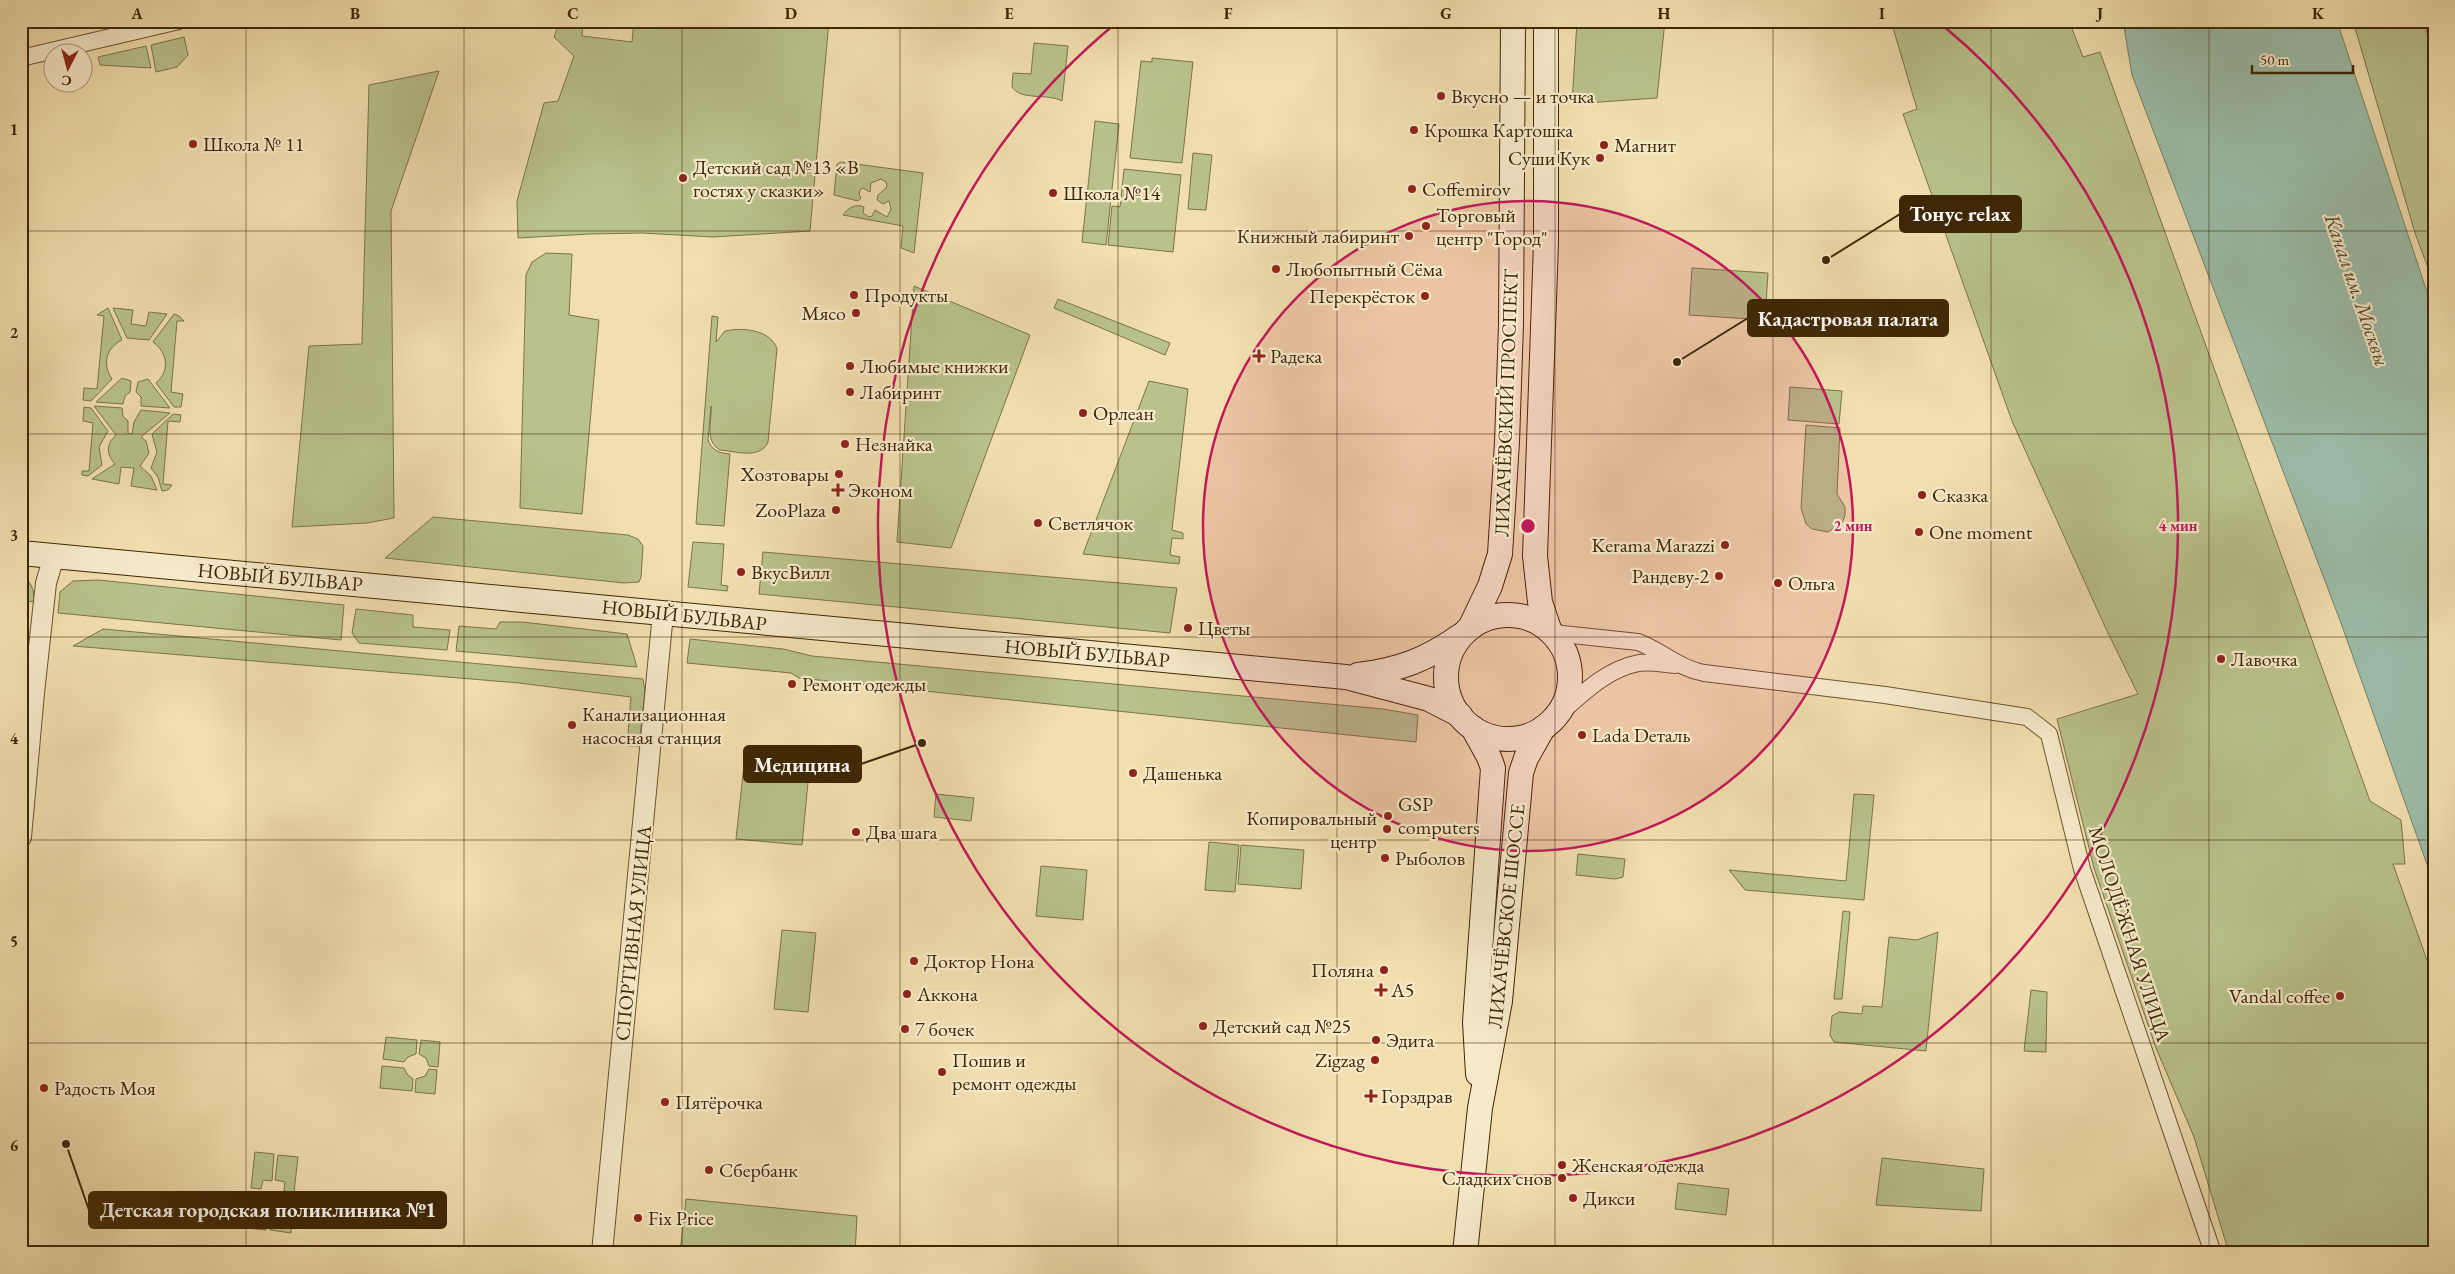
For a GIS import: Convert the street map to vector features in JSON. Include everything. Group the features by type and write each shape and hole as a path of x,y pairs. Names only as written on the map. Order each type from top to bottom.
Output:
{"main road":[{"name":"ЛИХАЧЁВСКИЙ ПРОСПЕКТ","path":"1466,722 1452,703 1446,674 1448,659 1454,645 1466,630 1490,586 1500,554 1507,442 1511,324 1513,21"},
{"name":"ЛИХАЧЁВСКИЙ ПРОСПЕКТ","path":"1546,21 1546,243 1535,556 1540,602 1551,631 1564,649 1570,667 1569,693 1550,722"},
{"name":"НОВЫЙ БУЛЬВАР","path":"21,553 1346,677 1429,699 1466,722"},
{"path":"1466,630 1484,619 1511,614 1533,619 1551,631"},
{"name":"НОВЫЙ БУЛЬВАР","path":"1346,677 1407,666 1446,646 1466,630"},
{"path":"1466,722 1496,738 1510,739 1524,737 1550,722"},
{"name":"ЛИХАЧЁВСКОЕ ШОССЕ","path":"1466,722 1489,757 1493,768 1474,1022 1480,1108"},
{"name":"ЛИХАЧЁВСКОЕ ШОССЕ","path":"1466,1253 1480,1108 1500,1001 1521,773 1526,758 1550,722"}],"street":[{"path":"21,58 179,21"},
{"path":"21,837 45,593 54,556"},
{"name":"СПОРТИВНАЯ УЛИЦА","path":"602,1253 663,613"},
{"name":"МОЛОДЁЖНАЯ УЛИЦА","path":"1551,631 1638,642 1650,647 1677,665"},
{"name":"МОЛОДЁЖНАЯ УЛИЦА","path":"1550,722 1583,693 1614,672 1639,663 1677,665 1704,673 1885,695 2027,717 2049,734 2082,869 2213,1253"}],"green space":[{"name":"Детский сад №13 «В гостях у сказки»","path":"560,21 583,21 582,36 632,42 634,21 829,21 810,231 713,237 642,233 518,238 517,201 544,103 558,101 574,56 554,37"},
{"path":"1577,21 1665,21 1657,98 1572,104"},
{"path":"1891,21 2069,21 2083,57 2100,52 2370,801 2401,820 2405,864 2393,864 2434,980 2434,1253 2229,1253 2194,1137 2156,1048 2094,868 2057,719 2138,694 2106,629 2012,421 1903,114 1917,109"},
{"path":"2353,21 2424,21 2434,62 2434,284 2415,233"},
{"path":"184,37 188,55 177,67 156,72 151,45"},
{"path":"1034,43 1068,46 1062,101 1050,97 1022,94 1012,87 1013,73 1031,74"},
{"path":"146,46 151,68 100,65 98,57"},
{"path":"1152,58 1193,62 1182,163 1130,158 1141,61 1152,62"},
{"path":"439,71 391,211 394,518 367,523 292,527 309,346 362,344 369,85"},
{"path":"1095,121 1119,124 1106,245 1082,242"},
{"path":"1193,153 1212,155 1206,210 1188,209"},
{"path":"841,162 923,173 914,253 901,248 903,226 843,215 850,208 861,206 864,207 863,213 869,217 872,216 875,210 887,217 891,209 889,201 883,204 877,200 878,195 887,187 886,182 881,179 871,183 870,192 863,188 860,190 861,198 858,201 834,195 837,164"},
{"path":"1124,169 1181,175 1173,252 1108,245 1112,206 1120,207"},
{"path":"546,253 572,254 569,315 599,320 582,514 520,508 526,275 532,262"},
{"path":"1692,268 1768,273 1765,320 1689,315"},
{"path":"914,286 1030,335 951,548 897,542"},
{"path":"1058,299 1170,343 1165,355 1054,308"},
{"path":"108,308 122,340 112,347 107,357 107,368 112,379 91,401 83,400 84,388 97,389 104,316 97,315"},
{"path":"113,308 133,310 131,324 146,326 149,312 167,314 149,340 127,338"},
{"path":"174,314 184,321 177,321 171,392 183,394 181,407 174,407 156,383 164,373 165,362 162,351 153,342"},
{"path":"712,316 718,317 716,342 725,331 740,329 763,334 774,343 777,349 768,442 764,448 753,453 720,450 715,446 710,435 711,406 708,440 717,451 730,454 724,526 696,524"},
{"path":"122,378 131,381 130,392 125,396 123,404 96,402"},
{"path":"148,379 170,408 141,406 141,397 136,392 138,382"},
{"path":"1149,381 1188,389 1172,530 1183,533 1183,539 1172,538 1170,555 1180,557 1179,564 1083,554"},
{"path":"1790,387 1842,391 1839,424 1788,420"},
{"path":"94,406 122,408 123,416 128,421 128,433 132,434 134,422 141,410 170,413 141,437 146,441 149,453 140,466 151,476 157,490 131,486 134,468 121,467 119,484 92,479 115,464 110,457 108,449 110,442 116,435"},
{"path":"84,407 91,408 108,431 99,447 102,465 88,476 82,475 82,471 89,471 93,423 83,421"},
{"path":"173,414 181,415 180,422 168,421 163,484 172,485 168,490 162,491 158,477 151,468 157,452 152,434"},
{"path":"1806,425 1840,428 1837,494 1845,507 1845,516 1842,523 1828,532 1812,529 1806,524 1801,508"},
{"path":"433,517 628,535 638,539 643,546 641,577 639,582 624,583 385,558"},
{"path":"693,542 724,544 721,585 728,586 727,591 688,587"},
{"path":"763,552 1177,588 1170,633 759,594"},
{"path":"21,575 31,586 34,593 34,601 21,603"},
{"path":"98,580 344,605 341,640 58,613 60,592 73,581"},
{"path":"356,609 413,615 413,627 450,630 447,650 359,643 352,633"},
{"path":"500,622 522,622 627,634 637,667 456,651 459,626 496,629"},
{"path":"103,629 643,679 645,691 639,746 627,746 631,697 519,683 73,646"},
{"path":"690,639 783,649 812,656 1383,709 1418,715 1416,742 799,678 791,673 687,663"},
{"path":"745,756 810,762 802,845 736,839"},
{"path":"936,794 974,798 971,821 934,817"},
{"path":"1854,794 1874,795 1864,900 1745,890 1729,870 1846,881"},
{"path":"1209,842 1239,845 1235,892 1205,890"},
{"path":"1241,845 1304,850 1301,889 1238,884"},
{"path":"1578,854 1625,859 1623,877 1615,879 1576,875"},
{"path":"1041,866 1087,870 1083,920 1036,916"},
{"path":"1843,911 1850,912 1842,999 1834,999"},
{"path":"782,930 816,933 808,1012 774,1009"},
{"path":"1938,932 1926,1051 1834,1042 1830,1035 1832,1016 1839,1012 1862,1014 1863,1006 1882,1007 1889,937 1917,940"},
{"path":"2031,990 2047,992 2046,1052 2024,1051"},
{"path":"386,1037 417,1040 416,1054 408,1057 404,1062 383,1059"},
{"path":"421,1040 440,1042 438,1067 429,1066 426,1058 419,1054"},
{"path":"382,1066 404,1068 413,1079 412,1091 380,1088"},
{"path":"429,1069 437,1070 435,1094 415,1092 416,1079 425,1076"},
{"path":"255,1152 274,1154 272,1181 263,1180 261,1189 251,1188"},
{"path":"278,1155 298,1157 294,1192 284,1191 285,1182 275,1180"},
{"path":"1882,1158 1984,1169 1981,1211 1876,1205"},
{"path":"1678,1183 1729,1189 1726,1215 1675,1209"},
{"path":"250,1193 261,1194 260,1204 269,1205 266,1230 246,1228"},
{"path":"283,1196 294,1197 291,1233 270,1230 273,1205 282,1206"},
{"path":"686,1199 857,1216 855,1253 680,1253"}],"water":[{"name":"Канал им. Москвы","path":"2123,21 2337,21 2434,313 2434,884 2341,623 2132,75"}],"place":[{"name":"Вкусно — и точка","path":"1441,96"},
{"name":"Крошка Картошка","path":"1414,130"},
{"name":"Школа № 11","path":"193,144"},
{"name":"Магнит","path":"1604,145"},
{"name":"Суши Кук","path":"1600,158"},
{"name":"Детский сад №13 «В гостях у сказки»","path":"683,178"},
{"name":"Coffemirov","path":"1412,189"},
{"name":"Школа №14","path":"1053,193"},
{"name":"Торговый центр \"Город\"","path":"1426,226"},
{"name":"Книжный лабиринт","path":"1409,236"},
{"name":"Тонус relax","path":"1826,260"},
{"name":"Любопытный Сёма","path":"1276,269"},
{"name":"Продукты","path":"854,295"},
{"name":"Перекрёсток","path":"1425,296"},
{"name":"Мясо","path":"856,313"},
{"name":"Радека","path":"1259,356"},
{"name":"Кадастровая палата","path":"1677,362"},
{"name":"Любимые книжки","path":"850,366"},
{"name":"Лабиринт","path":"850,392"},
{"name":"Орлеан","path":"1083,413"},
{"name":"Незнайка","path":"845,444"},
{"name":"Хозтовары","path":"839,474"},
{"name":"Эконом","path":"838,490"},
{"name":"Сказка","path":"1922,495"},
{"name":"ZooPlaza","path":"836,510"},
{"name":"Светлячок","path":"1038,523"},
{"name":"One moment","path":"1919,532"},
{"name":"Kerama Marazzi","path":"1725,545"},
{"name":"ВкусВилл","path":"741,572"},
{"name":"Рандеву-2","path":"1719,576"},
{"name":"Ольга","path":"1778,583"},
{"name":"Цветы","path":"1188,628"},
{"name":"Лавочка","path":"2221,659"},
{"name":"Ремонт одежды","path":"792,684"},
{"name":"Канализационная насосная станция","path":"572,725"},
{"name":"Lada Dеталь","path":"1582,735"},
{"name":"Медицина","path":"922,743"},
{"name":"Дашенька","path":"1133,773"},
{"name":"GSP computers","path":"1388,816"},
{"name":"Копировальный центр","path":"1387,829"},
{"name":"Два шага","path":"856,832"},
{"name":"Рыболов","path":"1385,858"},
{"name":"Доктор Нона","path":"914,961"},
{"name":"Поляна","path":"1384,970"},
{"name":"А5","path":"1381,990"},
{"name":"Аккона","path":"907,994"},
{"name":"Vandal coffee","path":"2340,996"},
{"name":"Детский сад №25","path":"1203,1026"},
{"name":"7 бочек","path":"905,1029"},
{"name":"Эдита","path":"1376,1040"},
{"name":"Zigzag","path":"1375,1060"},
{"name":"Пошив и ремонт одежды","path":"942,1072"},
{"name":"Радость Моя","path":"44,1088"},
{"name":"Горздрав","path":"1371,1096"},
{"name":"Пятёрочка","path":"665,1102"},
{"name":"Детская городская поликлиника №1","path":"66,1144"},
{"name":"Женская одежда","path":"1562,1165"},
{"name":"Сбербанк","path":"709,1170"},
{"name":"Сладких снов","path":"1562,1178"},
{"name":"Дикси","path":"1573,1198"},
{"name":"Fix Price","path":"638,1218"}]}
